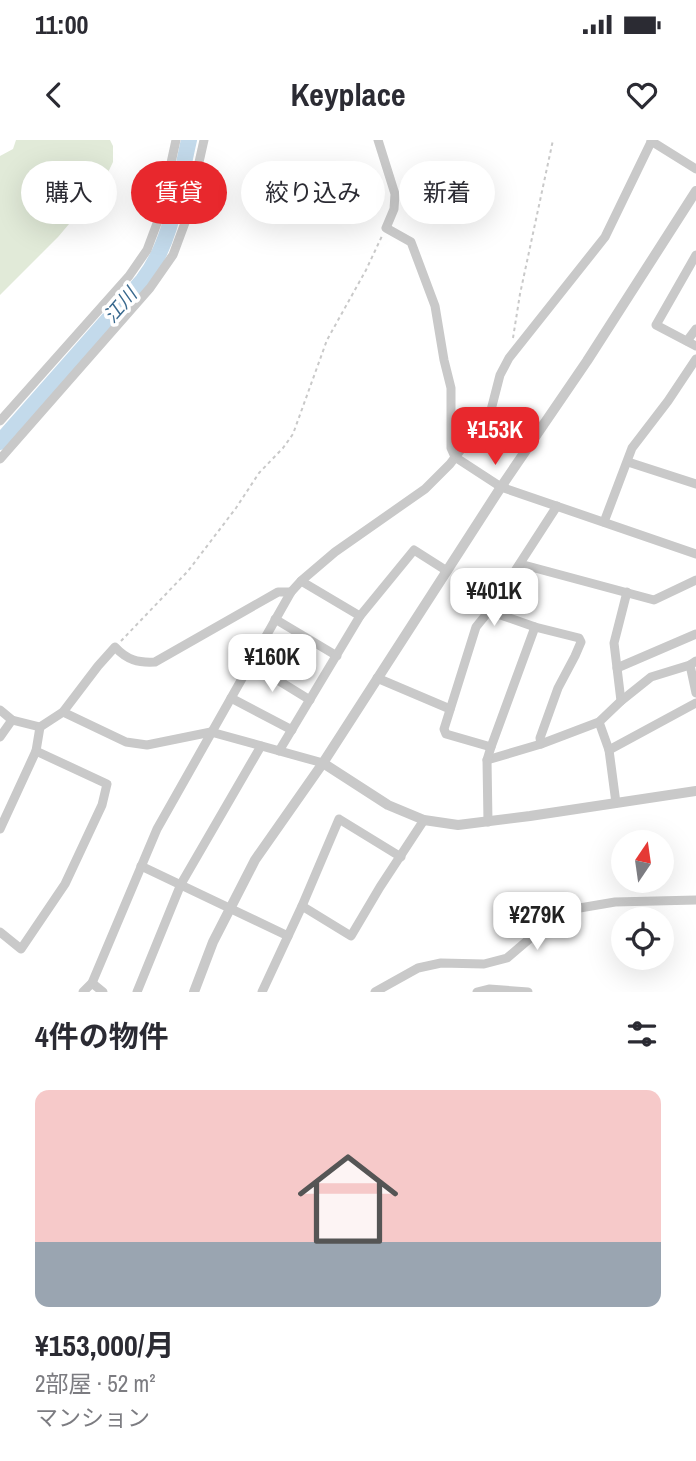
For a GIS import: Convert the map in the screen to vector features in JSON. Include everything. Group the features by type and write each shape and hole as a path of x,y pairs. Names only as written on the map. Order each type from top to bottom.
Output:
{"street":[{"path":"0,421 129,276 147,250 159,218 176,140"},
{"path":"0,460 150,288 173,255 186,220 204,140"},
{"path":"378,140 395,194 394,209 386,228 411,242 435,306 451,388 451,448 455,457 501,486 696,554"},
{"path":"83,992 92,983 157,829 291,592 335,552 425,489 455,457 491,410 500,375 509,358 605,237 651,141 696,169"},
{"path":"194,992 213,942 255,860 323,762 696,191"},
{"path":"696,255 656,325 692,343 696,329"},
{"path":"604,522 632,448 696,359"},
{"path":"628,462 696,484"},
{"path":"491,747 446,734 443,729 476,627 557,506"},
{"path":"279,751 360,616 414,550 447,571"},
{"path":"520,564 654,600 696,580"},
{"path":"301,581 360,616"},
{"path":"0,710 12,720 40,727 63,712 115,647 122,655 138,663 155,662 278,592 291,592"},
{"path":"621,701 614,643 627,592"},
{"path":"489,611 535,627 579,638 581,642 558,688 540,738 541,744"},
{"path":"275,619 337,656"},
{"path":"488,822 487,760 535,627"},
{"path":"617,668 696,634"},
{"path":"250,663 310,700"},
{"path":"487,760 541,744 599,722 651,677 693,663 696,692"},
{"path":"377,678 450,709"},
{"path":"231,698 292,730"},
{"path":"609,750 696,704"},
{"path":"63,712 127,742 147,745 211,732 323,762 388,805 425,820 458,825 696,791"},
{"path":"0,737 12,720"},
{"path":"599,722 609,750 616,803"},
{"path":"0,830 36,751 40,727"},
{"path":"137,992 181,884 261,746"},
{"path":"0,932 21,949 65,884 102,805 107,784 36,751"},
{"path":"273,992 264,988 339,819 401,857"},
{"path":"302,906 351,936 425,820"},
{"path":"141,866 288,936"},
{"path":"375,992 418,968 441,963 485,964 507,958 562,911 615,902 696,900"},
{"path":"92,983 103,992"},
{"path":"477,992 489,989 528,992"}],"path":[{"path":"509,358 553,140"},
{"path":"115,647 188,571 259,473 293,434 327,340 386,228"}],"green space":[{"path":"16,140 110,140 113,146 113,161 21,161 21,224 69,224 0,295 0,156 13,149"}],"waterway":[{"name":"江川","path":"0,442 143,280 153,265 168,231 189,140"}]}
